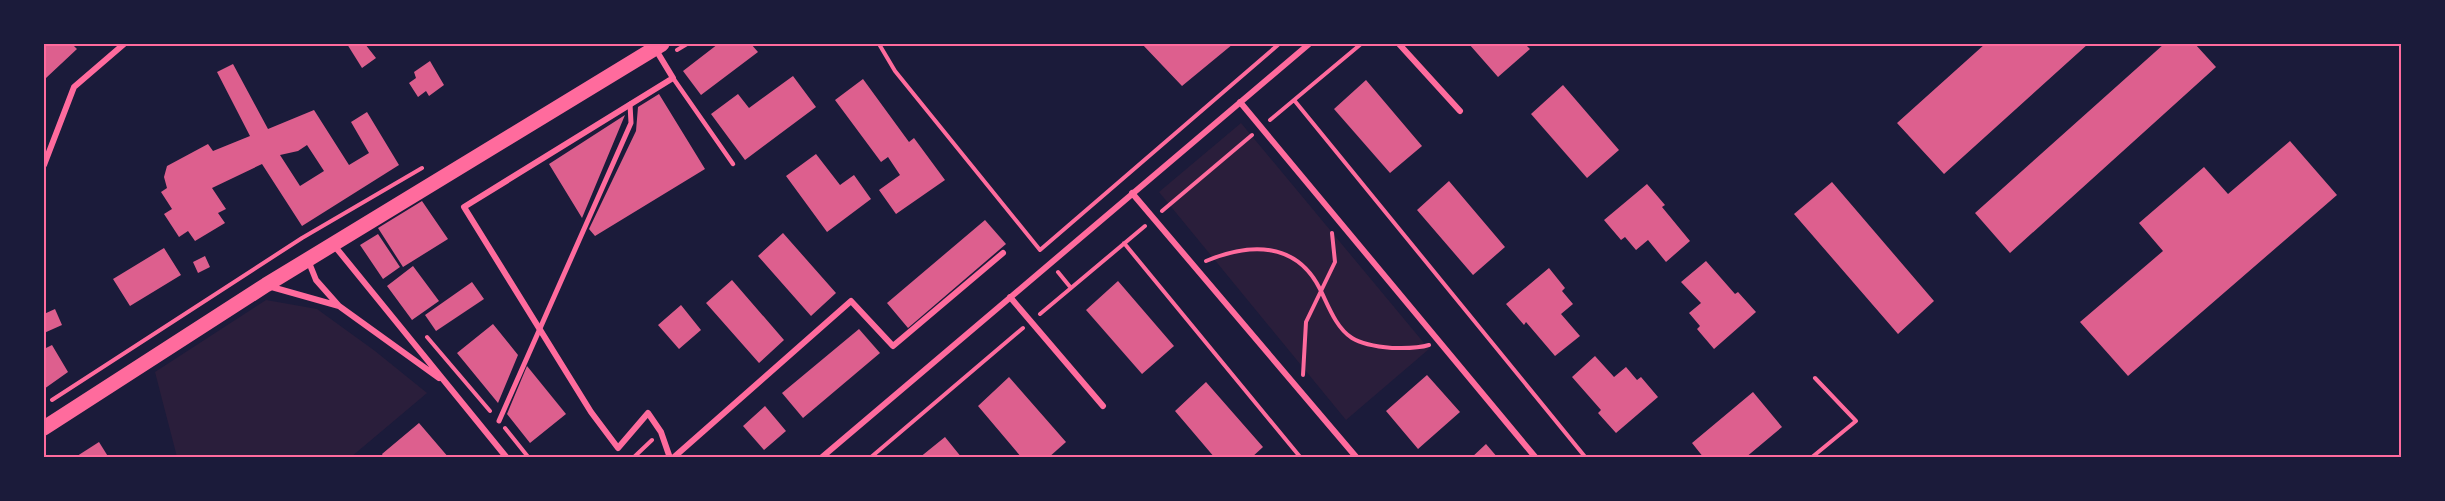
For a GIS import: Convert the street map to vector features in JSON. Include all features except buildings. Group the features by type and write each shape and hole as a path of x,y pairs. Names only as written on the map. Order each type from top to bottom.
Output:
{"main road":[{"path":"44,428 266,285 658,46"}],"street":[{"path":"44,165 74,87 124,44"},
{"path":"826,456 1309,44"},
{"path":"1398,44 1460,111"},
{"path":"658,46 673,78 464,207 591,412 618,448 648,413 661,432 671,458 851,301 893,346 1003,253"},
{"path":"1240,102 1536,458"},
{"path":"499,421 631,123 630,104"},
{"path":"1132,193 1357,458"},
{"path":"333,244 507,458"},
{"path":"308,260 316,280 339,306 447,383"},
{"path":"266,285 339,306"},
{"path":"1010,297 1103,406"}],"lane":[{"path":"673,78 733,164"}],"path":[{"path":"879,44 895,71 1040,250 1279,44"},
{"path":"870,458 1361,44"},
{"path":"1294,100 1586,458"},
{"path":"1303,394 1306,322 1335,262 1331,210"},
{"path":"1124,243 1301,458"},
{"path":"1194,266 1228,252 1276,249 1302,262 1332,315 1352,338 1381,347 1418,348 1439,341"},
{"path":"1811,458 1856,421 1815,378"},
{"path":"633,458 661,432"}],"shaded area":[{"path":"1241,123 1429,349 1346,420 1159,192"},
{"path":"266,300 317,309 375,351 427,393 351,457 177,457 155,372"}]}
